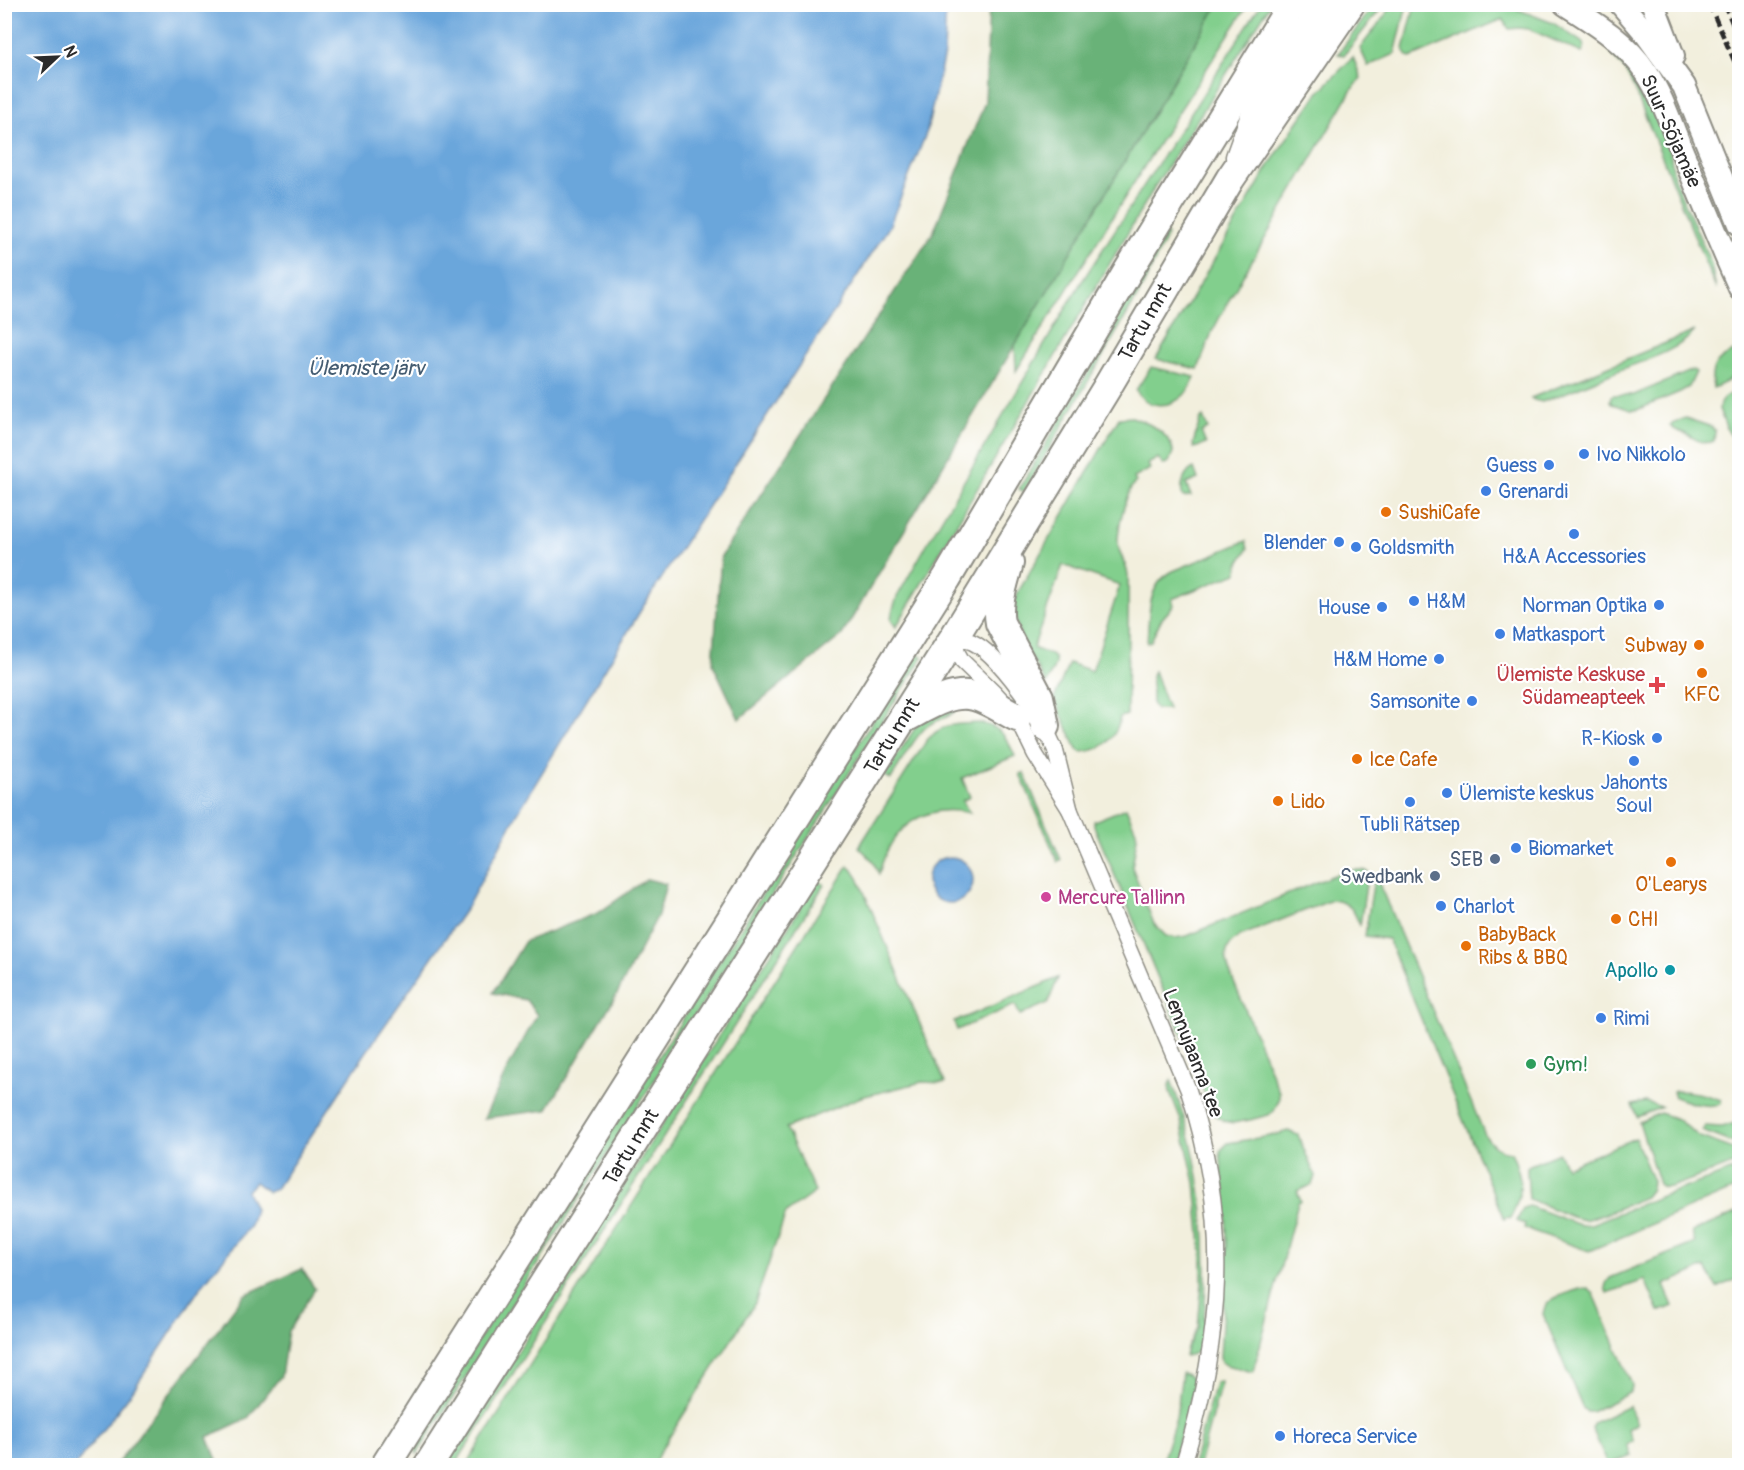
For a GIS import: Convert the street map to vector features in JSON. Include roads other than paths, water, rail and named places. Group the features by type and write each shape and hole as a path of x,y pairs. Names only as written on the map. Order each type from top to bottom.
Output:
{"highway":[{"name":"Tartu mnt","path":"385,1466 947,578 1128,271 1292,4"},
{"name":"Tartu mnt","path":"431,1463 953,639 1107,388 1328,16 1350,4"},
{"path":"1016,537 998,614 1000,623 1039,697 1045,726"},
{"path":"907,642 930,634 953,639 945,613 947,578"},
{"path":"903,719 941,700 965,695 984,700 1017,717"}],"main road":[{"path":"1328,16 1363,4"},
{"name":"Suur-Sõjamäe","path":"1565,4 1609,32 1646,71 1740,288"},
{"name":"Suur-Sõjamäe","path":"1621,4 1684,86 1740,224"},
{"path":"1653,4 1684,86"}],"street":[{"name":"Lennujaama tee","path":"1070,810 1055,749 1045,726 1000,665 971,641 953,639 962,661 1017,717 1035,754 1070,810 1188,1089 1202,1137 1209,1167 1214,1208 1216,1307 1208,1368 1196,1423 1183,1466"}],"water":[{"name":"Ülemiste järv","path":"5,4 946,5 944,54 927,131 889,227 641,610 517,814 467,907 365,1054 276,1189 268,1192 255,1182 247,1191 255,1209 250,1226 200,1288 132,1392 75,1466 4,1465"},
{"path":"950,857 966,864 973,880 966,896 950,903 934,896 927,880 934,864"}],"railway":[{"path":"1709,4 1740,74"},
{"path":"1724,4 1740,41"}],"place":[{"name":"Ivo Nikkolo","path":"1584,454"},
{"name":"Guess","path":"1549,465"},
{"name":"Grenardi","path":"1486,491"},
{"name":"SushiCafe","path":"1386,512"},
{"name":"H&A Accessories","path":"1574,534"},
{"name":"Blender","path":"1339,542"},
{"name":"Goldsmith","path":"1356,547"},
{"name":"H&M","path":"1414,601"},
{"name":"Norman Optika","path":"1659,605"},
{"name":"House","path":"1382,607"},
{"name":"Matkasport","path":"1500,634"},
{"name":"Subway","path":"1699,645"},
{"name":"H&M Home","path":"1439,659"},
{"name":"KFC","path":"1702,673"},
{"name":"Ülemiste Keskuse Südameapteek","path":"1657,685"},
{"name":"Samsonite","path":"1472,701"},
{"name":"R-Kiosk","path":"1657,738"},
{"name":"Ice Cafe","path":"1357,759"},
{"name":"Jahonts Soul","path":"1634,761"},
{"name":"Ülemiste keskus","path":"1447,793"},
{"name":"Lido","path":"1278,801"},
{"name":"Tubli Rätsep","path":"1410,802"},
{"name":"Biomarket","path":"1516,848"},
{"name":"SEB","path":"1495,859"},
{"name":"O'Learys","path":"1671,862"},
{"name":"Swedbank","path":"1435,876"},
{"name":"Mercure Tallinn","path":"1046,897"},
{"name":"Charlot","path":"1441,906"},
{"name":"CHI","path":"1616,919"},
{"name":"BabyBack Ribs & BBQ","path":"1466,946"},
{"name":"Apollo","path":"1670,970"},
{"name":"Rimi","path":"1601,1018"},
{"name":"Gym!","path":"1531,1064"},
{"name":"Horeca Service","path":"1280,1436"}]}
